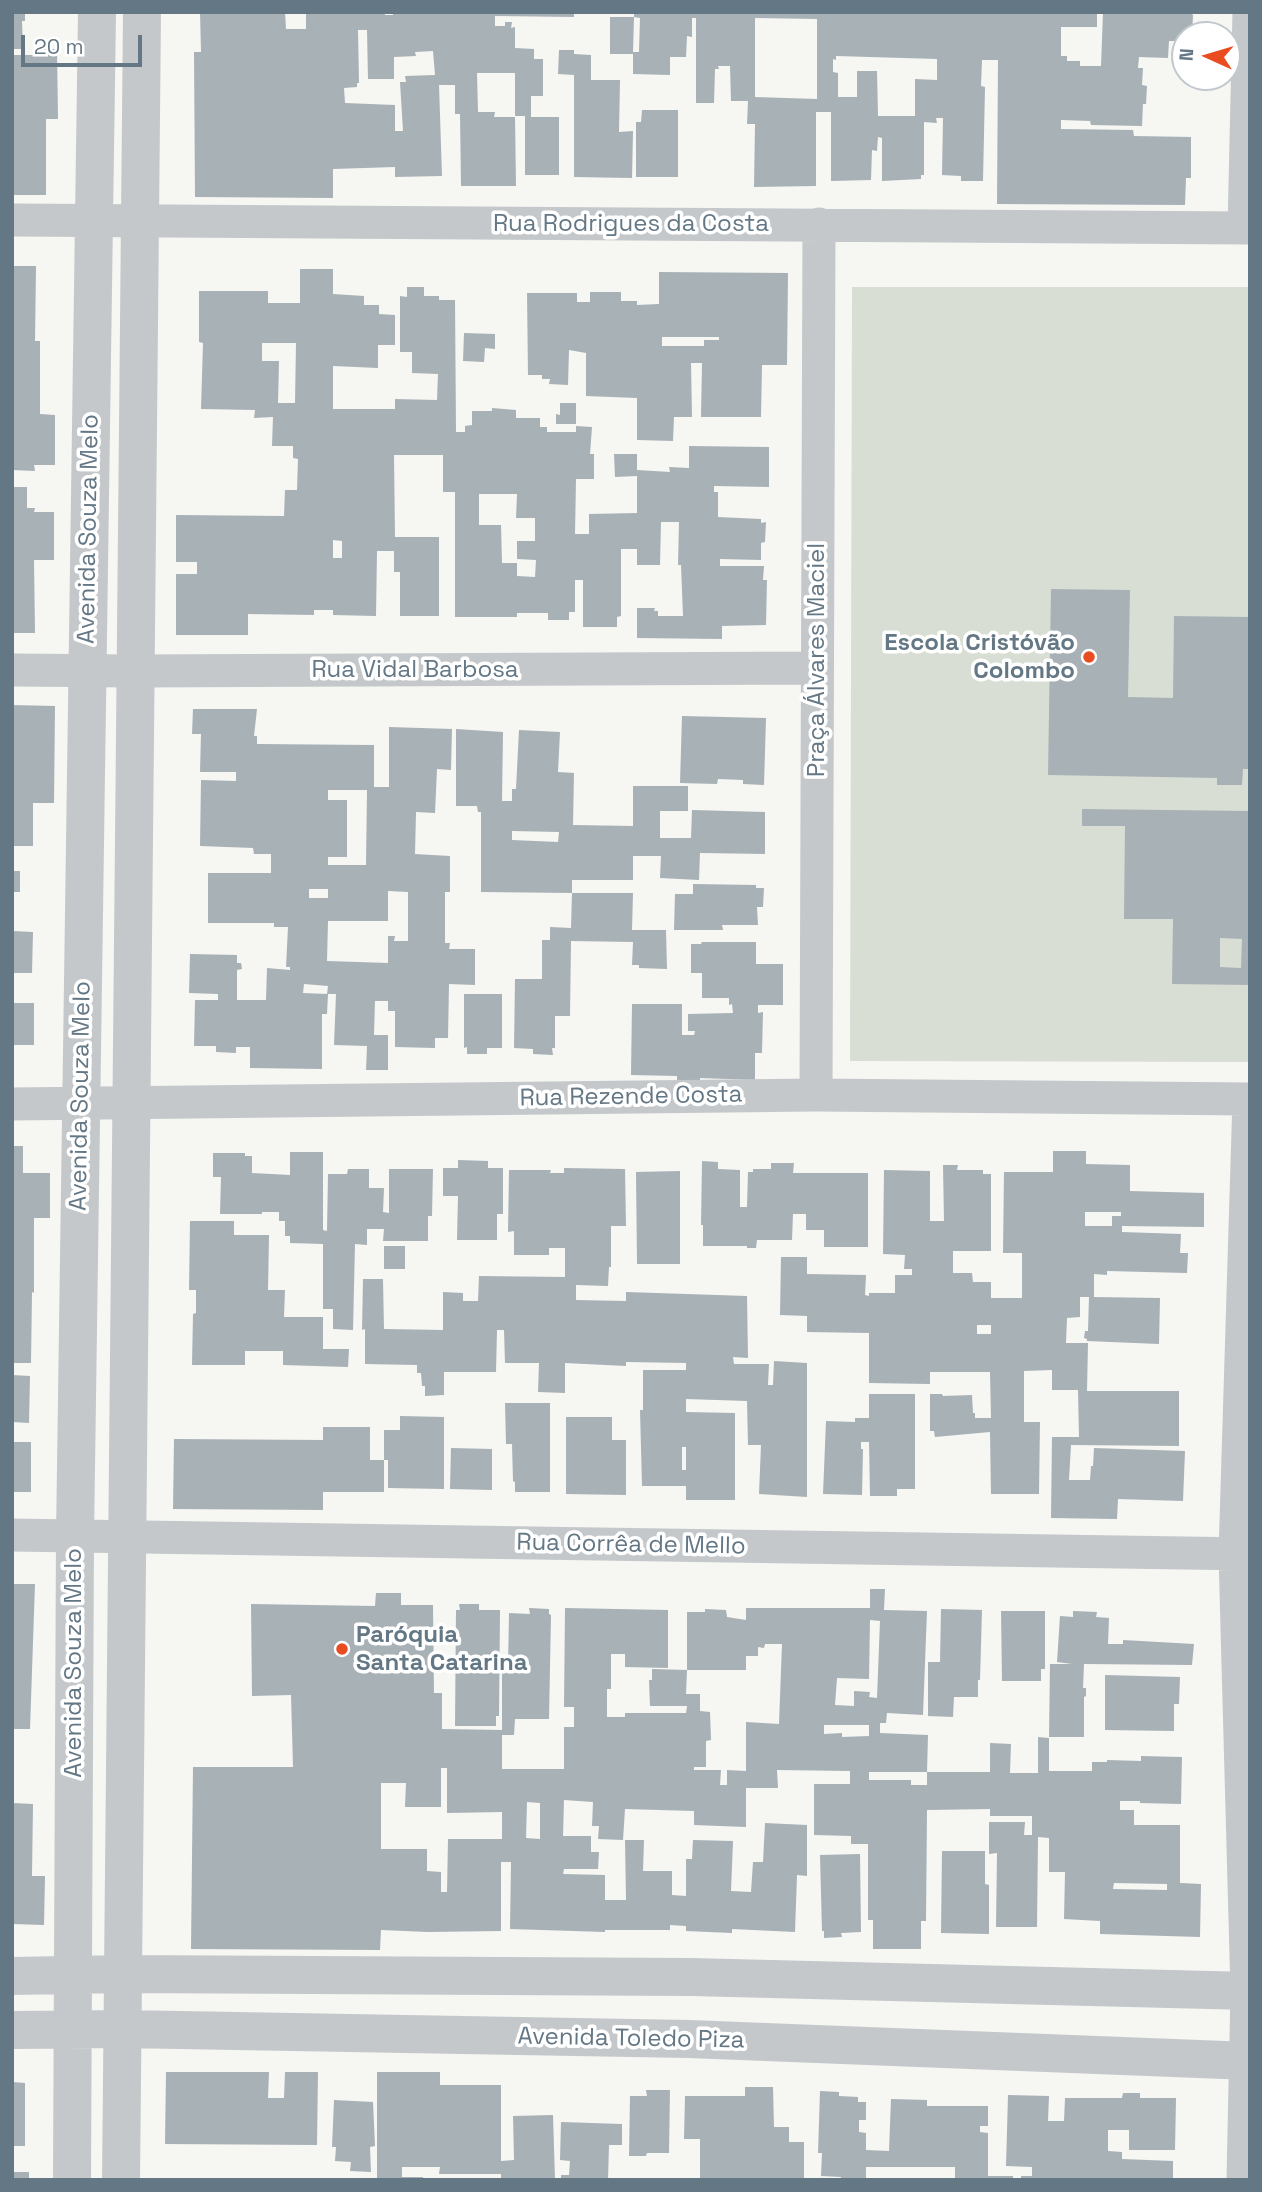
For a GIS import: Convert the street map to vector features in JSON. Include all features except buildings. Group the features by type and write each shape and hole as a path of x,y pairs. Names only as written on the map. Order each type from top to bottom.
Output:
{"street":[{"name":"Avenida Souza Melo","path":"72,2180 75,1535 97,12"},
{"name":"Avenida Souza Melo","path":"121,2180 142,12"},
{"path":"1247,228 1249,12"},
{"name":"Rua Rodrigues da Costa","path":"12,220 1247,228"},
{"name":"Praça Álvares Maciel","path":"816,1095 819,224"},
{"name":"Rua Vidal Barbosa","path":"12,670 817,668"},
{"name":"Rua Rezende Costa","path":"12,1104 816,1095 1249,1099"},
{"path":"1242,2180 1248,2061 1242,1554 1249,1099"},
{"name":"Rua Corrêa de Mello","path":"12,1535 1242,1554"},
{"path":"12,1976 123,1974 691,1977 1248,1992"},
{"path":"689,2039 691,1977"},
{"name":"Avenida Toledo Piza","path":"12,2030 123,2029 689,2039 1248,2061"}],"shaded area":[{"path":"852,287 1250,287 1250,1062 850,1061"}],"place":[{"name":"Escola Cristóvão Colombo","path":"1089,657"},
{"name":"Paróquia Santa Catarina","path":"342,1649"}]}
